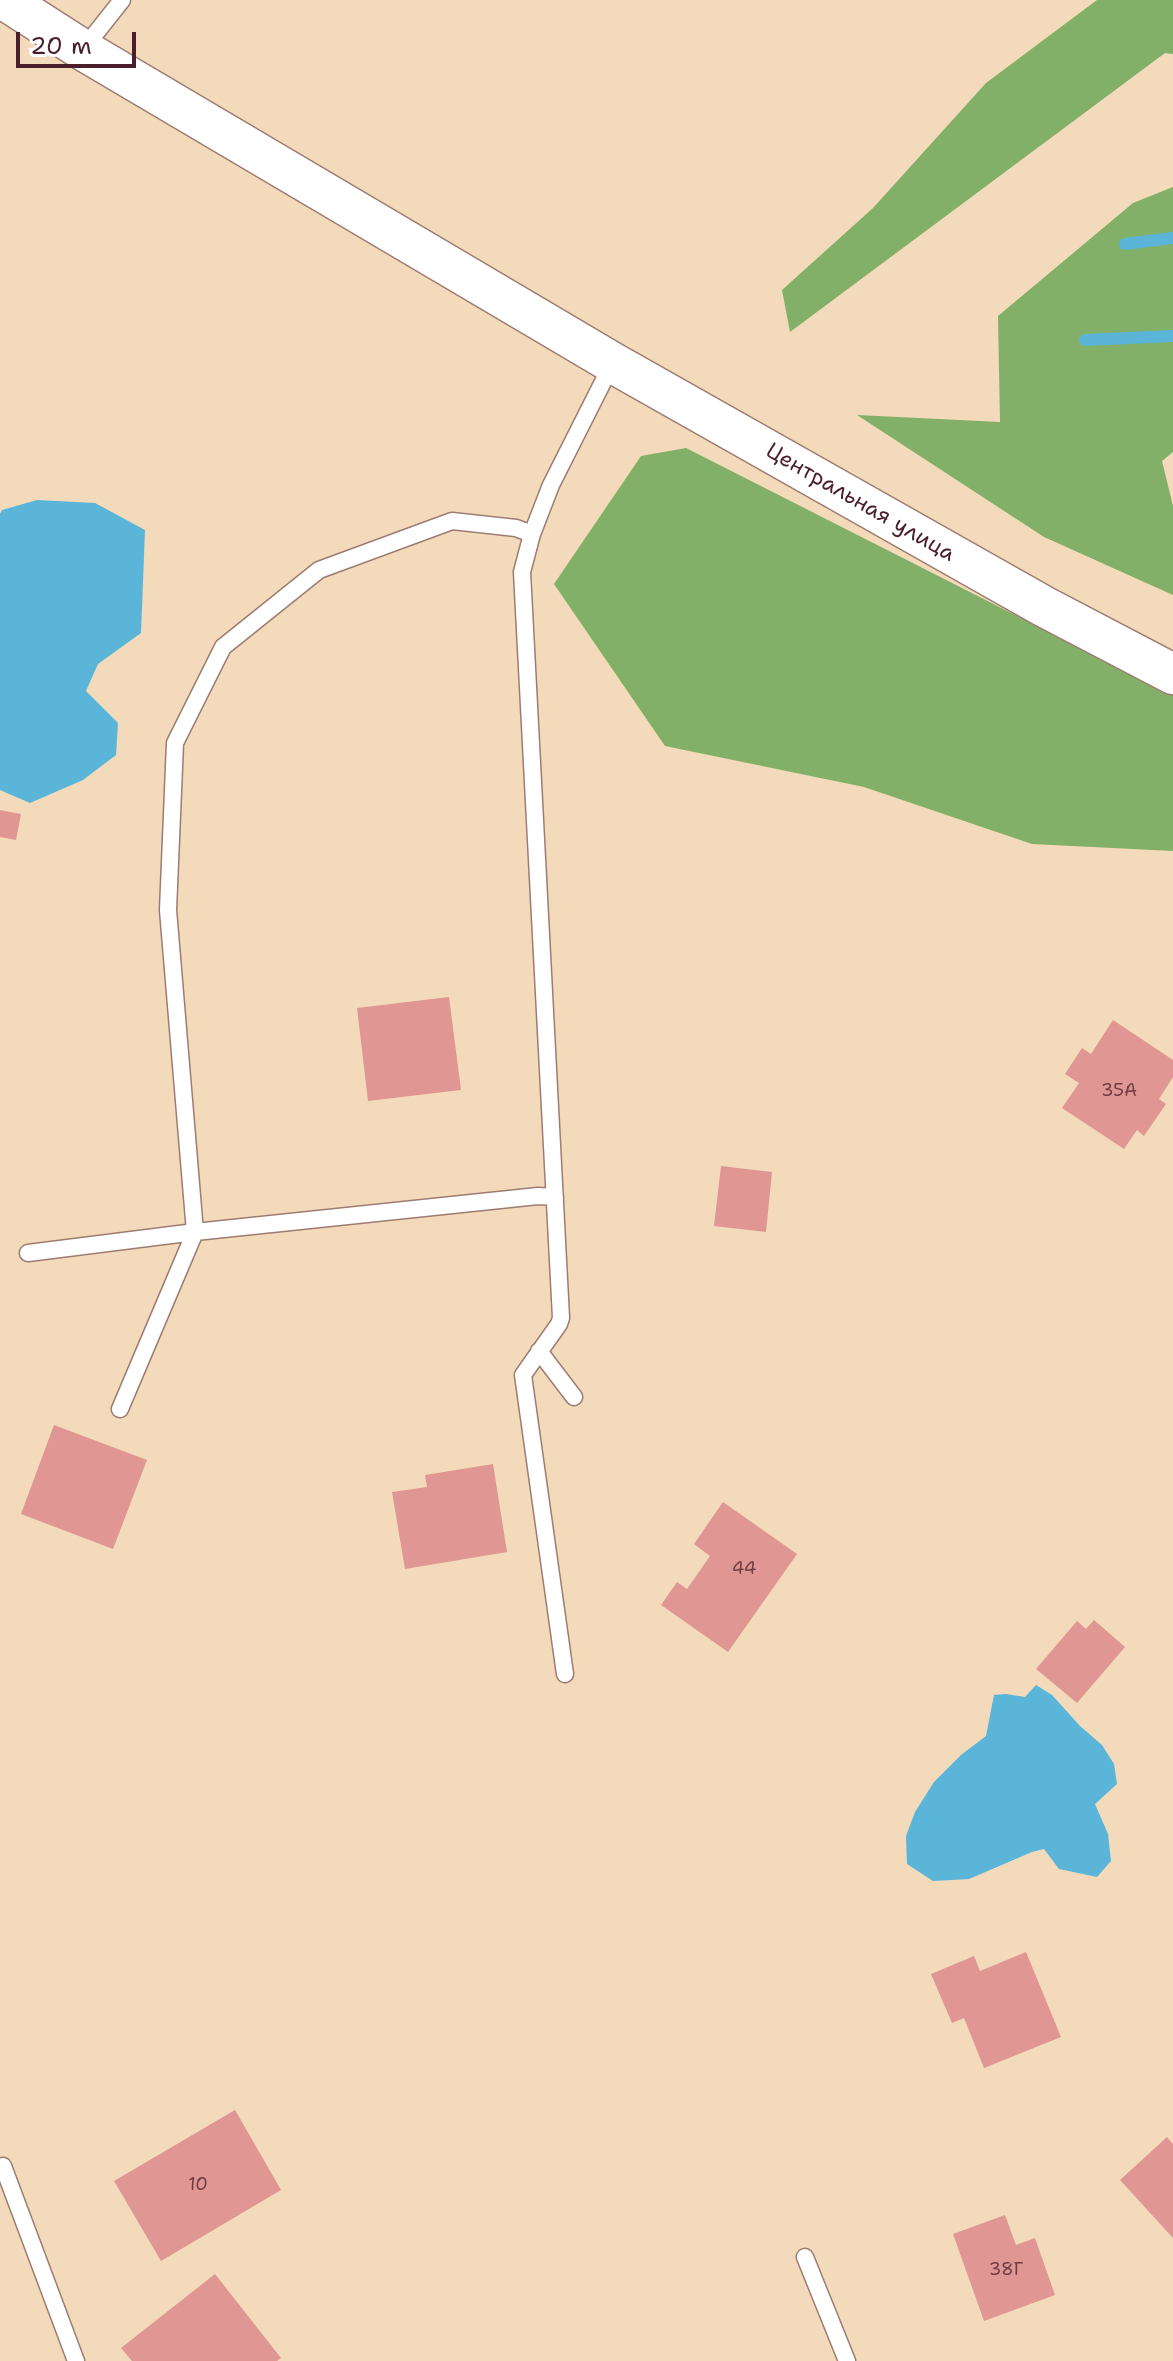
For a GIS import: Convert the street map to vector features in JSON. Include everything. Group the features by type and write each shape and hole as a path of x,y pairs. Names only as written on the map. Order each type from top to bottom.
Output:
{"street":[{"name":"Центральная улица","path":"5,0 83,50 613,363 1043,606 1173,674"}],"lane":[{"path":"83,50 122,0"},
{"path":"565,1674 523,1375 561,1318 522,572 532,534 551,485 613,363"},
{"path":"120,1409 195,1232 168,910 175,743 223,647 319,570 452,521 516,528 532,534"},
{"path":"28,1253 195,1232 538,1196 555,1197"},
{"path":"539,1351 574,1397"},
{"path":"3,2166 76,2361"},
{"path":"805,2257 847,2361"}],"green space":[{"path":"1097,0 1173,0 1173,54 1165,53 790,332 782,290 873,208 986,83"},
{"path":"1173,187 1173,452 1162,461 1173,506 1173,595 1044,537 857,415 1000,422 998,316 1133,203"},
{"path":"686,448 1173,695 1173,851 1032,844 864,787 665,746 554,584 641,456"}],"water":[{"path":"37,500 95,503 145,530 141,633 98,664 86,691 118,723 116,755 83,780 30,803 0,790 0,514 2,510"},
{"path":"1036,1685 1052,1695 1102,1745 1114,1764 1117,1784 1095,1804 1108,1834 1111,1861 1097,1877 1059,1869 1044,1849 969,1879 933,1881 907,1864 906,1836 915,1812 934,1782 986,1736 994,1695 1025,1697"}],"building":[{"path":"0,810 21,814 16,840 0,837"},
{"path":"449,997 461,1090 368,1101 357,1008"},
{"path":"1113,1020 1173,1060 1173,1077 1159,1099 1166,1104 1144,1136 1137,1130 1124,1149 1062,1108 1079,1083 1065,1074 1082,1048 1091,1054"},
{"path":"721,1166 772,1172 766,1232 714,1226"},
{"path":"54,1425 147,1460 113,1549 21,1514"},
{"path":"493,1464 507,1552 405,1569 392,1492 427,1487 425,1475"},
{"path":"723,1502 797,1554 728,1652 661,1605 677,1582 687,1589 710,1556 694,1544"},
{"path":"1094,1620 1125,1647 1077,1703 1036,1669 1077,1621 1086,1629"},
{"path":"1026,1952 1061,2037 984,2068 964,2018 952,2023 931,1974 974,1956 980,1971"},
{"path":"235,2110 281,2190 161,2261 114,2181"},
{"path":"1167,2137 1173,2144 1173,2238 1120,2180"},
{"path":"1005,2215 1016,2245 1035,2238 1055,2295 984,2321 953,2234"},
{"path":"215,2274 281,2358 277,2361 132,2361 121,2348"}],"waterway":[{"path":"1125,244 1173,238"},
{"path":"1085,340 1173,336"}]}
